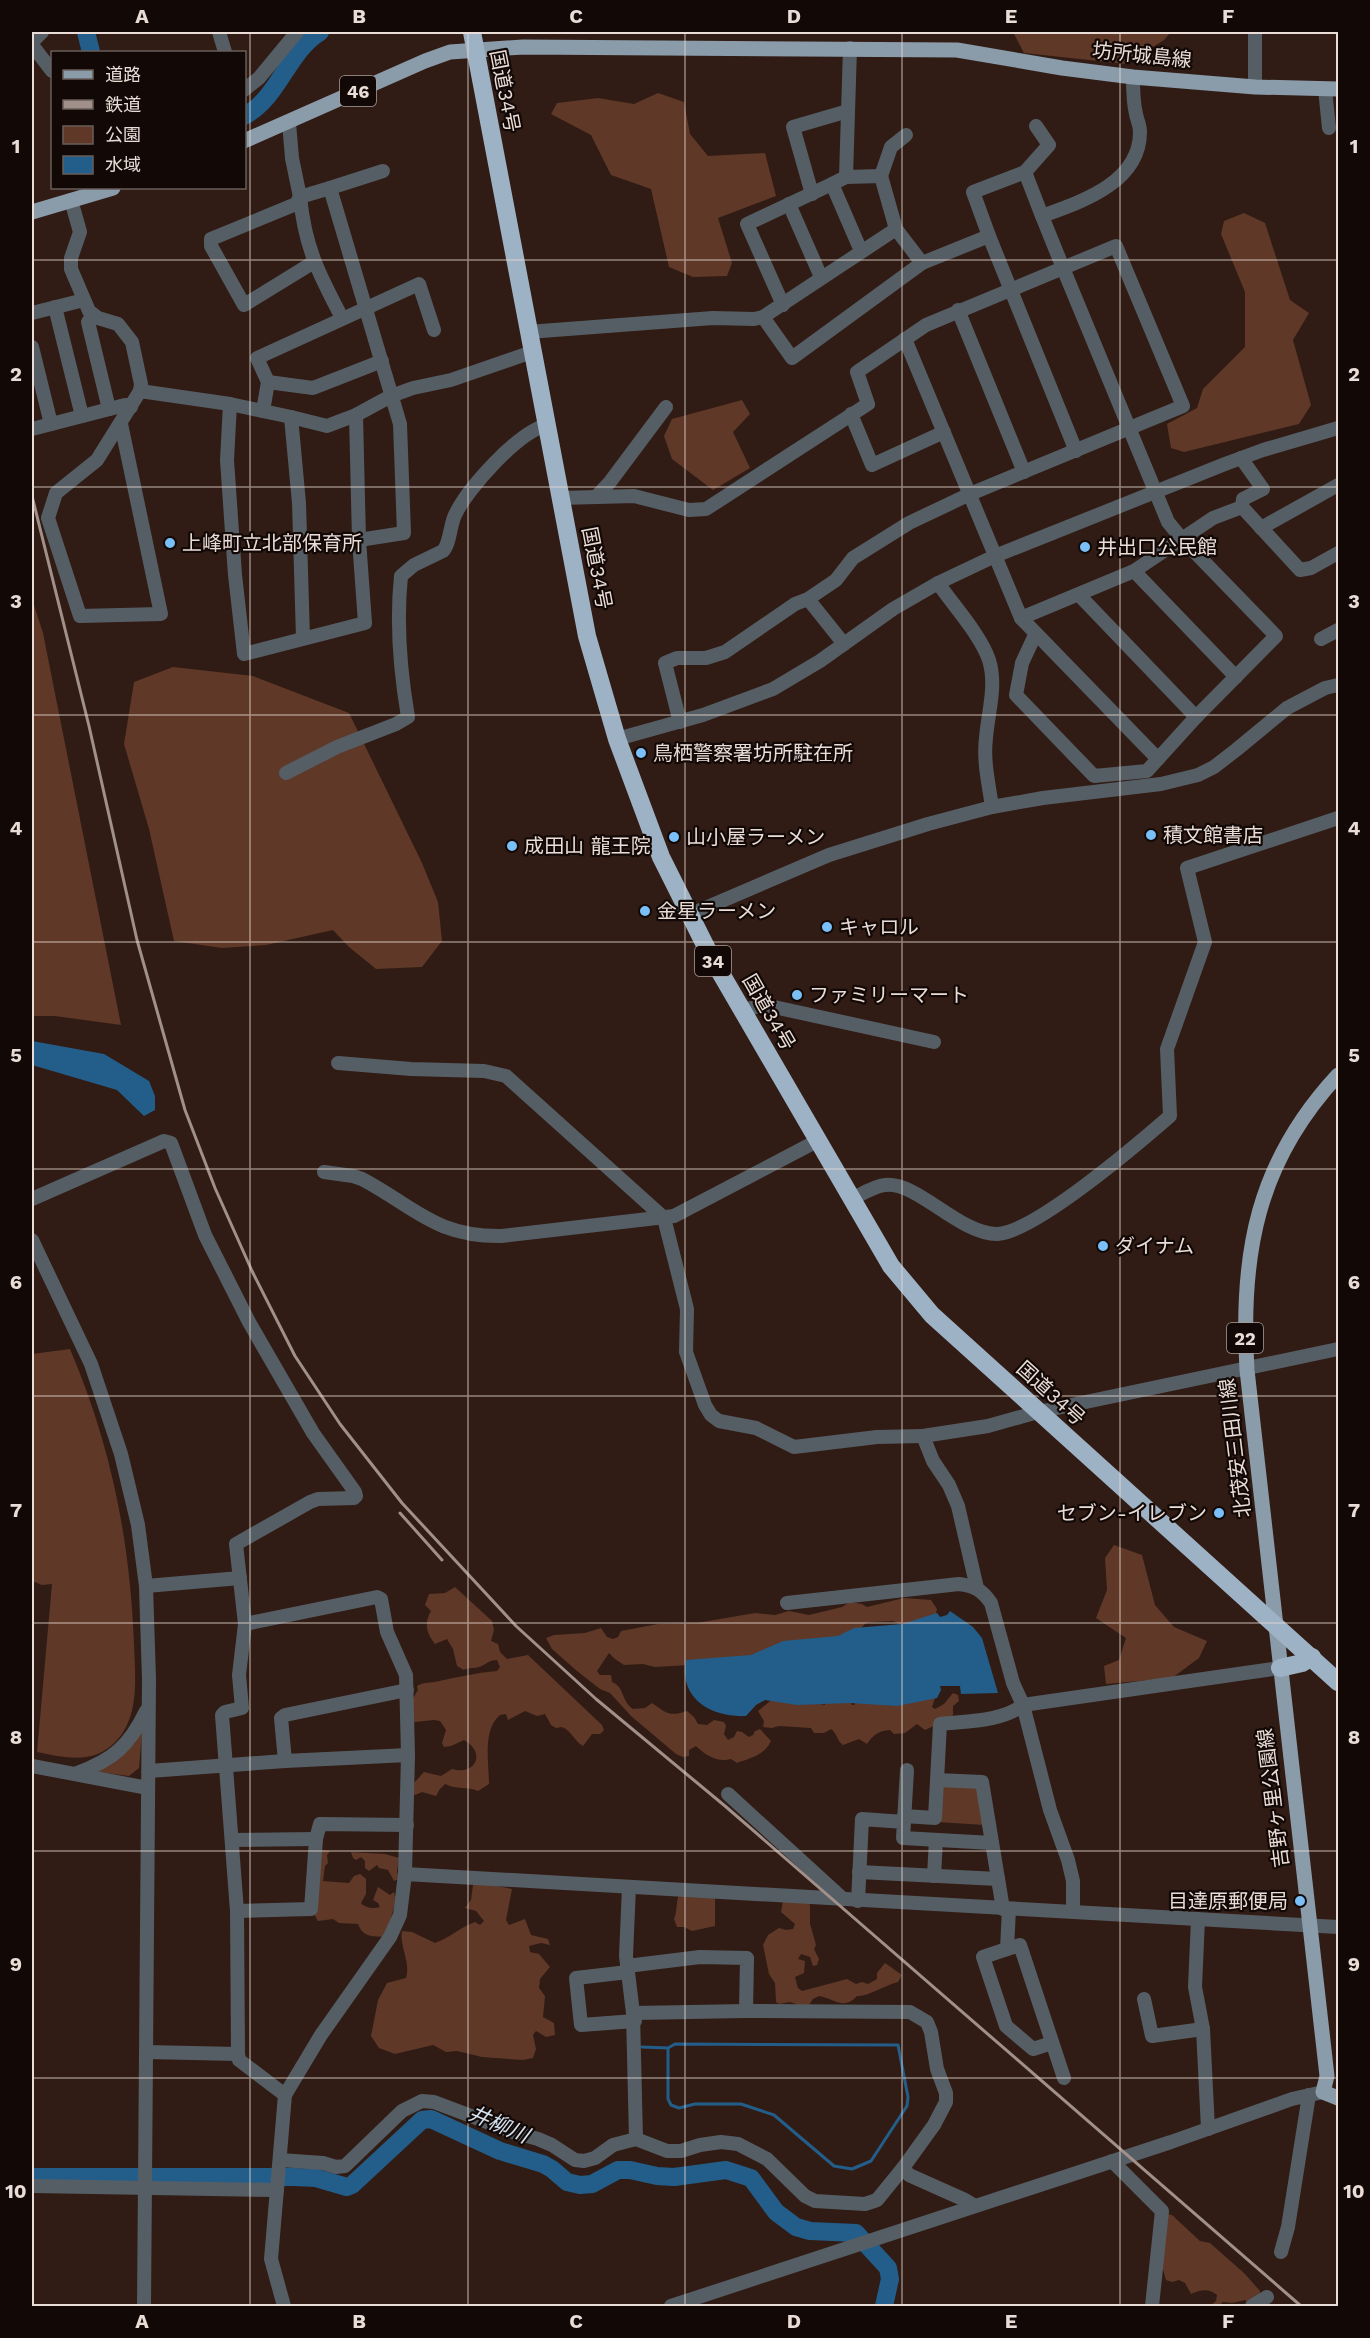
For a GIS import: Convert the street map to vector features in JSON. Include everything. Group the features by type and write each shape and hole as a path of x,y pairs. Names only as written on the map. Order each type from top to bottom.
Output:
{"highway":[{"name":"国道34号","path":"472,32 587,636 617,740 661,857 689,915 891,1266 932,1315 1338,1682"},
{"path":"1280,1668 1302,1663 1312,1657"}],"main road":[{"name":"坊所城島線","path":"474,51 523,47 957,50 1062,68 1133,77 1255,87 1332,89"},
{"name":"46","path":"246,139 289,123 425,61 450,52 474,51"},
{"path":"32,212 110,189"},
{"name":"北茂安三田川線","path":"1276,1624 1247,1370 1244,1331 1247,1283 1255,1227 1268,1183 1285,1146 1318,1097 1338,1075"},
{"name":"吉野ヶ里公園線","path":"1276,1624 1327,2076 1316,2094"},
{"path":"1316,2094 1338,2098"}],"street":[{"path":"42,32 32,43 51,69"},
{"path":"219,32 225,51"},
{"path":"246,88 259,78 297,32"},
{"path":"1255,87 1256,32"},
{"path":"846,177 850,48"},
{"path":"1042,216 1101,191 1115,181 1129,165 1139,145 1141,129 1132,93 1133,77"},
{"path":"1329,128 1332,89"},
{"path":"812,194 793,127 848,111"},
{"path":"289,123 303,226 314,262 342,318"},
{"path":"1036,126 1050,145 1024,172 973,192 1076,451"},
{"path":"906,135 891,147 881,176 896,229 922,263"},
{"path":"314,262 244,305 211,246 211,239 296,204 300,197 383,171"},
{"path":"1024,172 1168,522 1182,540 1276,636 1196,717 1147,771 1094,776 1016,694 1022,663 1035,635"},
{"path":"783,305 747,224 846,177 881,176"},
{"path":"832,184 861,251"},
{"path":"330,188 400,424 404,533 359,540"},
{"path":"71,200 80,232 70,263 84,300 93,315 117,324 132,342 141,384 140,391 121,424 97,460 56,493 48,518 80,616 161,614 121,424"},
{"path":"789,204 822,277"},
{"path":"528,332 713,318 754,319 763,317 896,229"},
{"path":"763,317 792,358 922,263 989,236"},
{"path":"560,498 634,496 689,510 706,509 868,404 857,372 926,325 1116,246 1183,406 939,507 873,544 853,558 836,580 808,599 795,604 725,652 706,658 677,658 665,663 680,722"},
{"path":"263,411 268,382 257,358 366,306 419,284 434,330"},
{"path":"32,313 84,300"},
{"path":"55,307 82,416"},
{"path":"958,310 1024,472"},
{"path":"93,315 88,322 109,409"},
{"path":"906,339 1021,618 1035,635 1158,759"},
{"path":"32,347 51,424"},
{"path":"140,391 230,404 327,426 413,388 452,380 532,352"},
{"path":"268,382 313,388 382,361"},
{"path":"230,404 227,460 235,575 244,654 365,623 359,540 356,415"},
{"path":"32,429 125,405 131,406"},
{"path":"596,497 610,482 666,407"},
{"path":"850,414 872,465 944,432"},
{"path":"291,417 299,503 303,638"},
{"path":"286,773 337,747 408,717 400,669 401,576 414,565 447,547 450,528 467,493 514,446 538,427 547,426"},
{"path":"617,740 680,722 773,689 844,644 893,609 938,583 995,556 1241,458 1338,428"},
{"path":"1241,458 1263,489 1243,499 1242,507 1300,570 1311,568 1338,553"},
{"path":"1261,528 1338,485"},
{"path":"1021,618 1134,571 1213,518 1242,507"},
{"path":"1134,571 1236,677"},
{"path":"938,583 979,642 988,659 993,678 985,740 992,807"},
{"path":"1078,595 1196,717"},
{"path":"808,599 844,644"},
{"path":"1321,639 1338,630"},
{"path":"689,915 830,855 992,807 1043,798 1161,784 1198,775 1236,750 1287,708 1325,688 1338,685"},
{"path":"852,1199 883,1185 901,1186 972,1228 986,1233 1010,1232 1076,1191 1137,1145 1170,1116 1167,1049 1205,942 1187,867 1338,818"},
{"path":"742,1010 765,1005 934,1042"},
{"path":"338,1063 411,1069 484,1071 506,1076 664,1218 687,1309 686,1352 705,1405 711,1415 719,1421 756,1428 794,1447 847,1440 923,1436 988,1426 1038,1412 1247,1370 1338,1349"},
{"path":"32,1199 164,1141 171,1143 205,1236 249,1322 313,1433 356,1496 354,1498 318,1499 310,1502 236,1544 245,1624 239,1675 242,1708 225,1712 222,1715 237,1911 238,2054 239,2060 285,2095"},
{"path":"324,1172 362,1179 432,1223 480,1236 502,1236 664,1218 684,1212 818,1141"},
{"path":"32,1240 91,1364 121,1454 138,1525 146,1586 148,1788 144,2307"},
{"path":"923,1436 933,1461 949,1485 958,1506 977,1587 991,1603 1013,1683 1023,1706 1050,1810 1068,1860 1073,1881 1073,1911"},
{"path":"146,1586 240,1578"},
{"path":"787,1602 959,1584 977,1587"},
{"path":"245,1624 377,1597 381,1599 387,1632 402,1662 407,1690 407,1825 405,1874 400,1915 390,1937 321,2035 285,2095 271,2259 284,2307"},
{"path":"858,1901 862,1819 935,1818 940,1724 1015,1712 1023,1706 1280,1668"},
{"path":"285,1761 281,1718 285,1715 407,1690"},
{"path":"77,1773 101,1764 119,1752 131,1739 148,1708"},
{"path":"148,1771 408,1755"},
{"path":"32,1766 148,1788"},
{"path":"907,1770 903,1838 992,1843"},
{"path":"937,1780 982,1782 998,1879 1006,1909 1007,1949"},
{"path":"728,1794 843,1899"},
{"path":"237,1911 311,1909 316,1839 320,1824 407,1825"},
{"path":"232,1840 316,1839"},
{"path":"934,1876 936,1840"},
{"path":"859,1872 998,1879"},
{"path":"405,1874 1338,1927"},
{"path":"629,1887 628,1969 634,2017 636,2139"},
{"path":"1198,1919 1194,1979 1203,2029 1208,2129"},
{"path":"1052,2043 1033,2049 1006,2026 983,1957 1020,1945 1064,2078"},
{"path":"280,2164 323,2163 336,2167 345,2166 402,2111 422,2101 434,2102 538,2139 575,2160 584,2161 595,2158 613,2145 636,2139 667,2151 722,2142 738,2144 767,2158 805,2196 815,2201 865,2204 877,2200 934,2125 946,2102 927,2022 910,2012 746,2011 634,2017 581,2025 576,1978 700,1957 747,1958 746,2011"},
{"path":"1144,2000 1152,2037 1203,2029"},
{"path":"146,2052 238,2054"},
{"path":"671,2307 1292,2099 1316,2094 1281,2252"},
{"path":"1112,2161 1162,2211 1152,2307"},
{"path":"903,2168 909,2175 975,2206"},
{"path":"32,2186 277,2190"},
{"path":"1252,2307 1267,2297"}],"green space":[{"path":"1013,32 1171,32 1164,40 1126,64 1024,53"},
{"path":"658,93 684,102 690,134 708,156 765,153 776,196 718,218 732,263 727,276 693,277 669,267 651,189 611,175 591,135 551,114 557,103 598,98 634,104"},
{"path":"1244,213 1265,223 1290,300 1309,313 1293,340 1311,405 1299,424 1184,452 1171,448 1167,424 1197,408 1203,389 1245,347 1245,292 1221,234 1224,221"},
{"path":"742,400 750,414 733,432 750,468 713,490 672,459 664,436 672,419"},
{"path":"32,599 43,633 121,1025 55,1016 32,1016"},
{"path":"173,667 253,676 349,713 422,863 438,902 442,941 422,967 376,969 349,947 333,930 266,945 222,948 174,941 149,829 124,744 134,682"},
{"path":"70,1349 97,1421 116,1494 128,1568 135,1669 133,1707 124,1730 108,1748 80,1758 37,1752 52,1584 42,1585 32,1581 32,1354"},
{"path":"1114,1545 1142,1555 1155,1605 1174,1627 1207,1641 1199,1658 1172,1678 1106,1684 1104,1666 1119,1660 1126,1638 1096,1618 1107,1590 1105,1558"},
{"path":"455,1587 492,1621 494,1630 491,1641 498,1644 500,1652 507,1659 528,1655 602,1725 604,1730 600,1734 592,1734 583,1746 562,1727 556,1728 551,1725 545,1714 537,1716 525,1711 508,1720 506,1714 500,1715 494,1721 489,1738 489,1784 478,1791 445,1784 436,1796 422,1792 415,1795 412,1793 412,1785 424,1772 441,1776 452,1769 467,1769 475,1762 476,1757 471,1745 464,1740 444,1747 442,1743 446,1730 440,1721 415,1722 411,1717 417,1686 497,1671 500,1667 497,1660 494,1660 479,1667 464,1670 457,1666 453,1649 447,1639 435,1644 430,1636 427,1624 431,1611 425,1605 429,1594 445,1593"},
{"path":"904,1598 931,1600 937,1609 935,1618 905,1626 893,1621 871,1622 866,1623 858,1631 786,1651 689,1665 655,1667 643,1664 624,1665 609,1653 597,1671 600,1675 611,1675 612,1682 619,1687 626,1702 633,1709 645,1708 652,1703 668,1713 676,1714 687,1711 698,1724 707,1725 714,1720 724,1722 726,1726 724,1734 728,1740 734,1737 737,1731 749,1737 760,1729 771,1741 768,1746 756,1756 737,1763 731,1759 721,1760 712,1757 696,1746 689,1750 689,1756 683,1757 676,1754 631,1716 610,1693 600,1689 552,1649 546,1638 554,1635 585,1633 601,1628 607,1637 613,1639 618,1637 621,1631 658,1624 697,1623 755,1613 775,1615 789,1611 809,1615 842,1607 850,1602 867,1607"},
{"path":"953,1693 958,1695 959,1701 953,1706 953,1715 949,1719 925,1730 917,1724 905,1733 894,1734 890,1730 882,1731 867,1744 859,1739 843,1745 831,1729 824,1733 814,1733 811,1728 763,1727 764,1721 758,1711 774,1698 818,1699 820,1704 825,1705 825,1698 850,1701 854,1705 858,1700 936,1695 932,1707 935,1709 944,1704"},
{"path":"142,1732 139,1768 129,1776 98,1772 97,1770"},
{"path":"940,1785 978,1786 984,1825 938,1822"},
{"path":"319,1851 330,1851 327,1855 328,1863 325,1866 323,1881 349,1883 354,1876 360,1874 366,1879 366,1894 361,1903 365,1906 380,1907 373,1900 378,1887 390,1895 394,1892 394,1908 384,1937 365,1934 358,1924 339,1923 333,1919 318,1921 314,1914"},
{"path":"351,1852 385,1854 399,1858 397,1871 399,1879 394,1881 388,1870 379,1868 377,1865 369,1871 365,1868 365,1861 361,1857 356,1860"},
{"path":"486,1884 512,1889 506,1920 509,1925 525,1919 531,1935 548,1939 550,1945 541,1943 529,1946 530,1952 539,1954 550,1967 540,1979 539,1988 545,1996 543,2017 554,2023 555,2035 546,2037 536,2031 533,2035 536,2049 533,2058 523,2060 482,2057 457,2051 446,2052 433,2045 395,2054 379,2048 371,2036 378,2000 387,1983 406,1978 407,1966 402,1931 412,1932 435,1943 475,1922 480,1925 484,1921 476,1911 465,1908 471,1900 473,1885"},
{"path":"680,1893 715,1898 715,1926 692,1931 684,1927 677,1927 674,1919"},
{"path":"783,1901 810,1905 810,1924 816,1945 814,1949 819,1959 817,1965 813,1966 810,1957 801,1954 798,1959 805,1961 804,1973 795,1977 798,1988 802,1991 847,1979 856,1984 862,1982 868,1984 877,1979 877,1973 885,1963 902,1975 898,1982 866,1995 857,1996 848,2003 819,1996 813,1999 807,2008 790,2002 779,2004 776,2002 775,1983 769,1974 763,1945 768,1935 779,1928 793,1929 795,1924 781,1912"},
{"path":"1167,2214 1172,2215 1200,2241 1210,2243 1244,2273 1260,2291 1260,2296 1247,2302 1245,2300 1232,2303 1223,2302 1218,2306 1210,2306 1216,2301 1217,2295 1211,2291 1204,2290 1191,2294 1185,2283 1179,2280 1172,2282 1166,2280 1162,2266"}],"water":[{"path":"32,1041 104,1054 149,1081 155,1096 155,1110 144,1116 117,1090 32,1065"},
{"path":"950,1611 973,1627 982,1638 998,1693 961,1694 960,1686 940,1686 941,1690 937,1698 897,1706 850,1703 797,1705 765,1700 756,1705 746,1716 733,1716 710,1709 700,1703 692,1695 687,1685 686,1660 751,1655 783,1641 838,1636 854,1628 902,1624 937,1613 940,1617 947,1615"}],"waterway":[{"path":"86,32 91,51"},
{"path":"246,115 266,98 299,51 320,32"},
{"path":"642,2047 668,2048 668,2099 671,2105 679,2108 695,2104 741,2104 774,2115 834,2166 852,2169 871,2161 907,2106 908,2097 898,2045 675,2044 668,2048"},
{"name":"井柳川","path":"32,2177 294,2177 316,2178 347,2187 352,2185 422,2120 431,2119 500,2151 543,2164 567,2182 580,2185 592,2184 618,2170 674,2177 726,2170 751,2178 776,2212 796,2227 810,2231 856,2233 888,2268 890,2279 884,2306"}],"railway":[{"path":"32,496 89,726 137,940 185,1110 215,1188 252,1271 295,1356 340,1424 402,1503 516,1626 596,1699 725,1806 1301,2306"},
{"path":"400,1513 442,1560"}],"place":[{"name":"上峰町立北部保育所","path":"170,543"},
{"name":"井出口公民館","path":"1085,547"},
{"name":"鳥栖警察署坊所駐在所","path":"641,753"},
{"name":"積文館書店","path":"1151,835"},
{"name":"山小屋ラーメン","path":"674,837"},
{"name":"成田山 龍王院","path":"512,846"},
{"name":"金星ラーメン","path":"645,911"},
{"name":"キャロル","path":"827,927"},
{"name":"ファミリーマート","path":"797,995"},
{"name":"ダイナム","path":"1103,1246"},
{"name":"セブン-イレブン","path":"1219,1513"},
{"name":"目達原郵便局","path":"1300,1901"}]}
